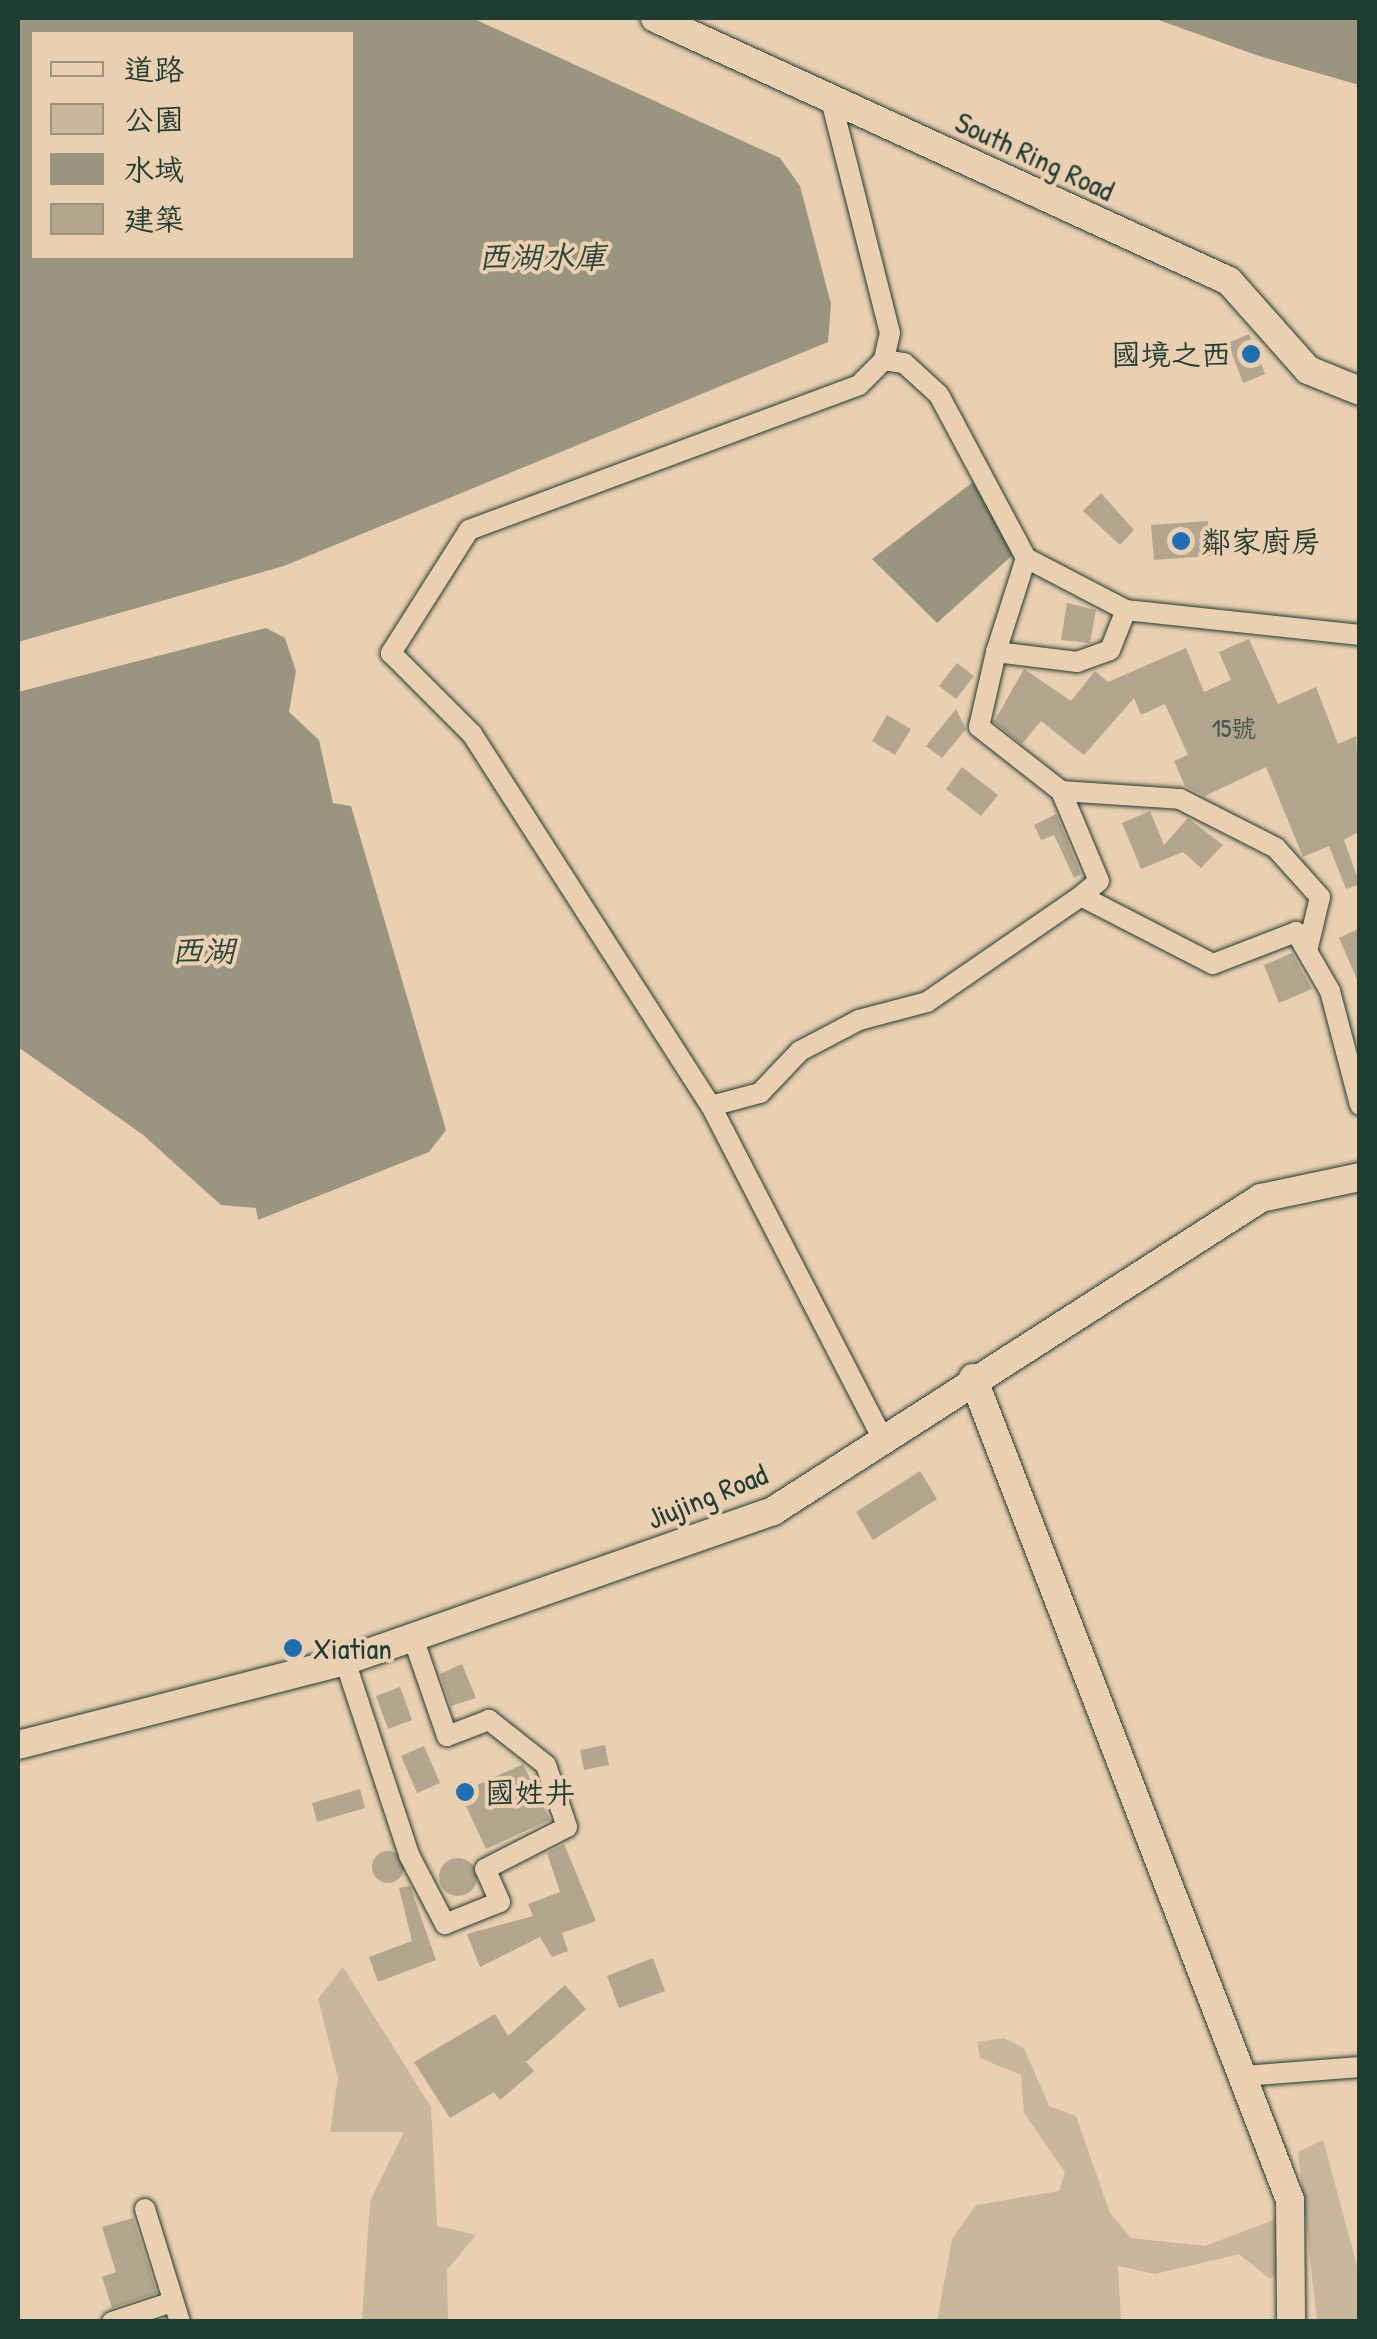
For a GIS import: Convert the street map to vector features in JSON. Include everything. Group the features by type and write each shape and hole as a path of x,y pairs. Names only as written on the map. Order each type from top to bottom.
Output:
{"street":[{"name":"South Ring Road","path":"655,18 1229,281 1308,370 1360,392"},
{"path":"832,100 890,333 884,360 859,385 469,530 391,653 472,734 711,1106 880,1434"},
{"path":"884,360 904,363 939,395 1026,558 1126,610 1360,635"},
{"path":"711,1106 760,1092 800,1051 859,1020 927,1002 1099,881 1062,791 978,727 996,652 1026,558"},
{"path":"996,652 1076,662 1110,650 1126,610"},
{"path":"1062,791 1180,799 1276,848 1320,897 1308,947"},
{"path":"1081,896 1213,964 1296,932 1330,991 1360,1105"},
{"name":"Jiujing Road","path":"18,1745 345,1661 772,1511 880,1434 1260,1198 1360,1177"},
{"path":"973,1378 1244,2076 1295,2226 1291,2322"},
{"path":"345,1661 409,1855 445,1924 500,1902 485,1869 567,1826 546,1765 489,1720 447,1736 412,1638"},
{"path":"1244,2076 1360,2067"},
{"path":"112,2322 176,2312 146,2209"}],"green space":[{"path":"343,1967 431,2107 437,2226 476,2235 447,2270 448,2321 362,2321 370,2201 404,2132 330,2132 338,2078 318,1999"},
{"path":"1004,2038 1024,2048 1049,2106 1076,2116 1110,2213 1131,2238 1205,2246 1274,2220 1280,2269 1270,2279 1239,2254 1155,2274 1118,2266 1121,2321 937,2322 952,2239 976,2205 1059,2191 1065,2172 1024,2113 1021,2075 980,2058 977,2042"},
{"path":"1323,2140 1359,2273 1359,2321 1317,2321 1298,2152"}],"water":[{"name":"西湖水庫","path":"18,18 472,18 780,158 800,186 831,304 828,342 284,566 18,642"},
{"path":"1153,18 1359,18 1359,85 1259,56"},
{"path":"973,482 1015,553 937,623 872,559"},
{"name":"西湖","path":"266,628 285,638 296,671 289,712 319,740 333,803 351,806 446,1130 429,1152 258,1220 256,1208 221,1205 142,1134 18,1047 18,692"}],"building":[{"path":"1249,334 1265,374 1243,383 1228,343"},
{"path":"1101,493 1134,530 1120,545 1083,511"},
{"name":"鄰家廚房","path":"1208,521 1211,556 1154,560 1151,525"},
{"path":"1067,603 1096,610 1090,643 1061,640"},
{"path":"1249,639 1278,704 1316,687 1338,744 1356,736 1360,831 1344,840 1360,884 1346,889 1329,846 1303,857 1266,767 1205,796 1185,786 1174,761 1188,755 1165,704 1141,715 1134,698 1084,755 1041,721 1022,744 994,722 1024,669 1071,701 1095,671 1108,682 1186,648 1204,692 1231,680 1219,652"},
{"path":"957,663 974,676 956,699 939,686"},
{"path":"956,709 966,729 942,758 926,746"},
{"path":"887,715 911,729 895,755 872,741"},
{"path":"962,767 998,795 981,816 946,789"},
{"path":"1150,811 1164,845 1188,818 1223,845 1201,868 1183,852 1141,869 1122,823"},
{"path":"1056,814 1081,874 1074,878 1054,835 1041,840 1034,825"},
{"path":"1360,928 1360,986 1339,938"},
{"path":"1292,953 1312,989 1279,1003 1264,965"},
{"path":"920,1471 937,1499 873,1540 856,1512"},
{"path":"462,1664 476,1698 451,1706 440,1674"},
{"path":"400,1687 412,1720 388,1729 376,1696"},
{"path":"605,1745 609,1765 584,1770 580,1750"},
{"path":"424,1746 440,1783 417,1793 401,1756"},
{"path":"523,1764 550,1820 486,1849 460,1793"},
{"path":"360,1789 365,1808 317,1822 312,1803"},
{"path":"564,1844 596,1921 562,1933 568,1951 552,1957 540,1937 480,1967 467,1934 533,1916 528,1904 560,1892 547,1853"},
{"path":"388,1851 399,1856 404,1867 399,1878 388,1883 377,1878 372,1867 377,1856"},
{"path":"458,1858 471,1864 477,1877 471,1890 458,1896 445,1890 439,1877 445,1864"},
{"path":"410,1886 436,1960 378,1982 369,1957 412,1941 399,1888"},
{"path":"653,1958 665,1991 619,2008 607,1976"},
{"path":"565,1985 586,2009 526,2062 534,2071 500,2100 494,2092 450,2118 414,2062 495,2014 508,2036"},
{"path":"133,2218 157,2293 112,2308 102,2277 116,2272 102,2227"}],"place":[{"name":"國境之西","path":"1251,354"},
{"name":"鄰家廚房","path":"1181,541"},
{"name":"Xiatian","path":"293,1648"},
{"name":"國姓井","path":"465,1792"}]}
